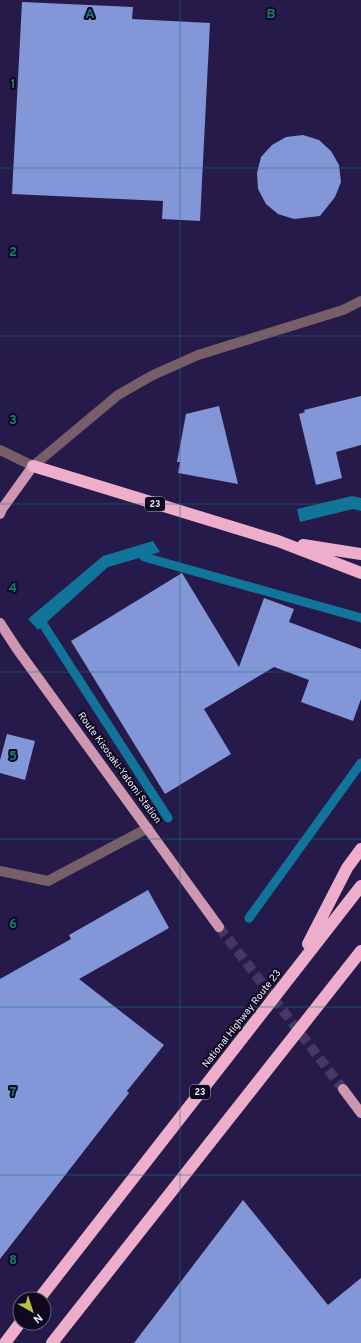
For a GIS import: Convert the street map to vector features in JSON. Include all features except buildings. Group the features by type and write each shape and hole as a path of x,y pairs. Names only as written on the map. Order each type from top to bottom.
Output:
{"highway":[{"name":"23","path":"33,466 278,541 361,573"},
{"name":"23","path":"278,541 361,554"},
{"name":"23","path":"295,970 347,868 361,849"},
{"name":"National Highway Route 23","path":"45,1291 361,886"},
{"path":"52,1343 361,951"},
{"path":"5,1343 14,1331"}],"main road":[{"path":"0,514 33,466"},
{"name":"Route Kisosaki-Yatomi Station","path":"0,623 219,927"},
{"path":"343,1089 361,1112"}],"street":[{"path":"0,450 33,466 118,395 152,375 198,355 343,310 361,301"},
{"path":"0,871 48,881 148,828"}],"water":[{"path":"352,496 361,498 361,511 353,509 300,522 297,509"},
{"path":"153,541 160,552 108,567 38,630 28,619 103,556"}],"waterway":[{"path":"143,551 144,557 361,618"},
{"path":"39,618 168,818"},
{"path":"249,918 361,763"}],"tunnel":[{"path":"219,927 343,1089"}]}
